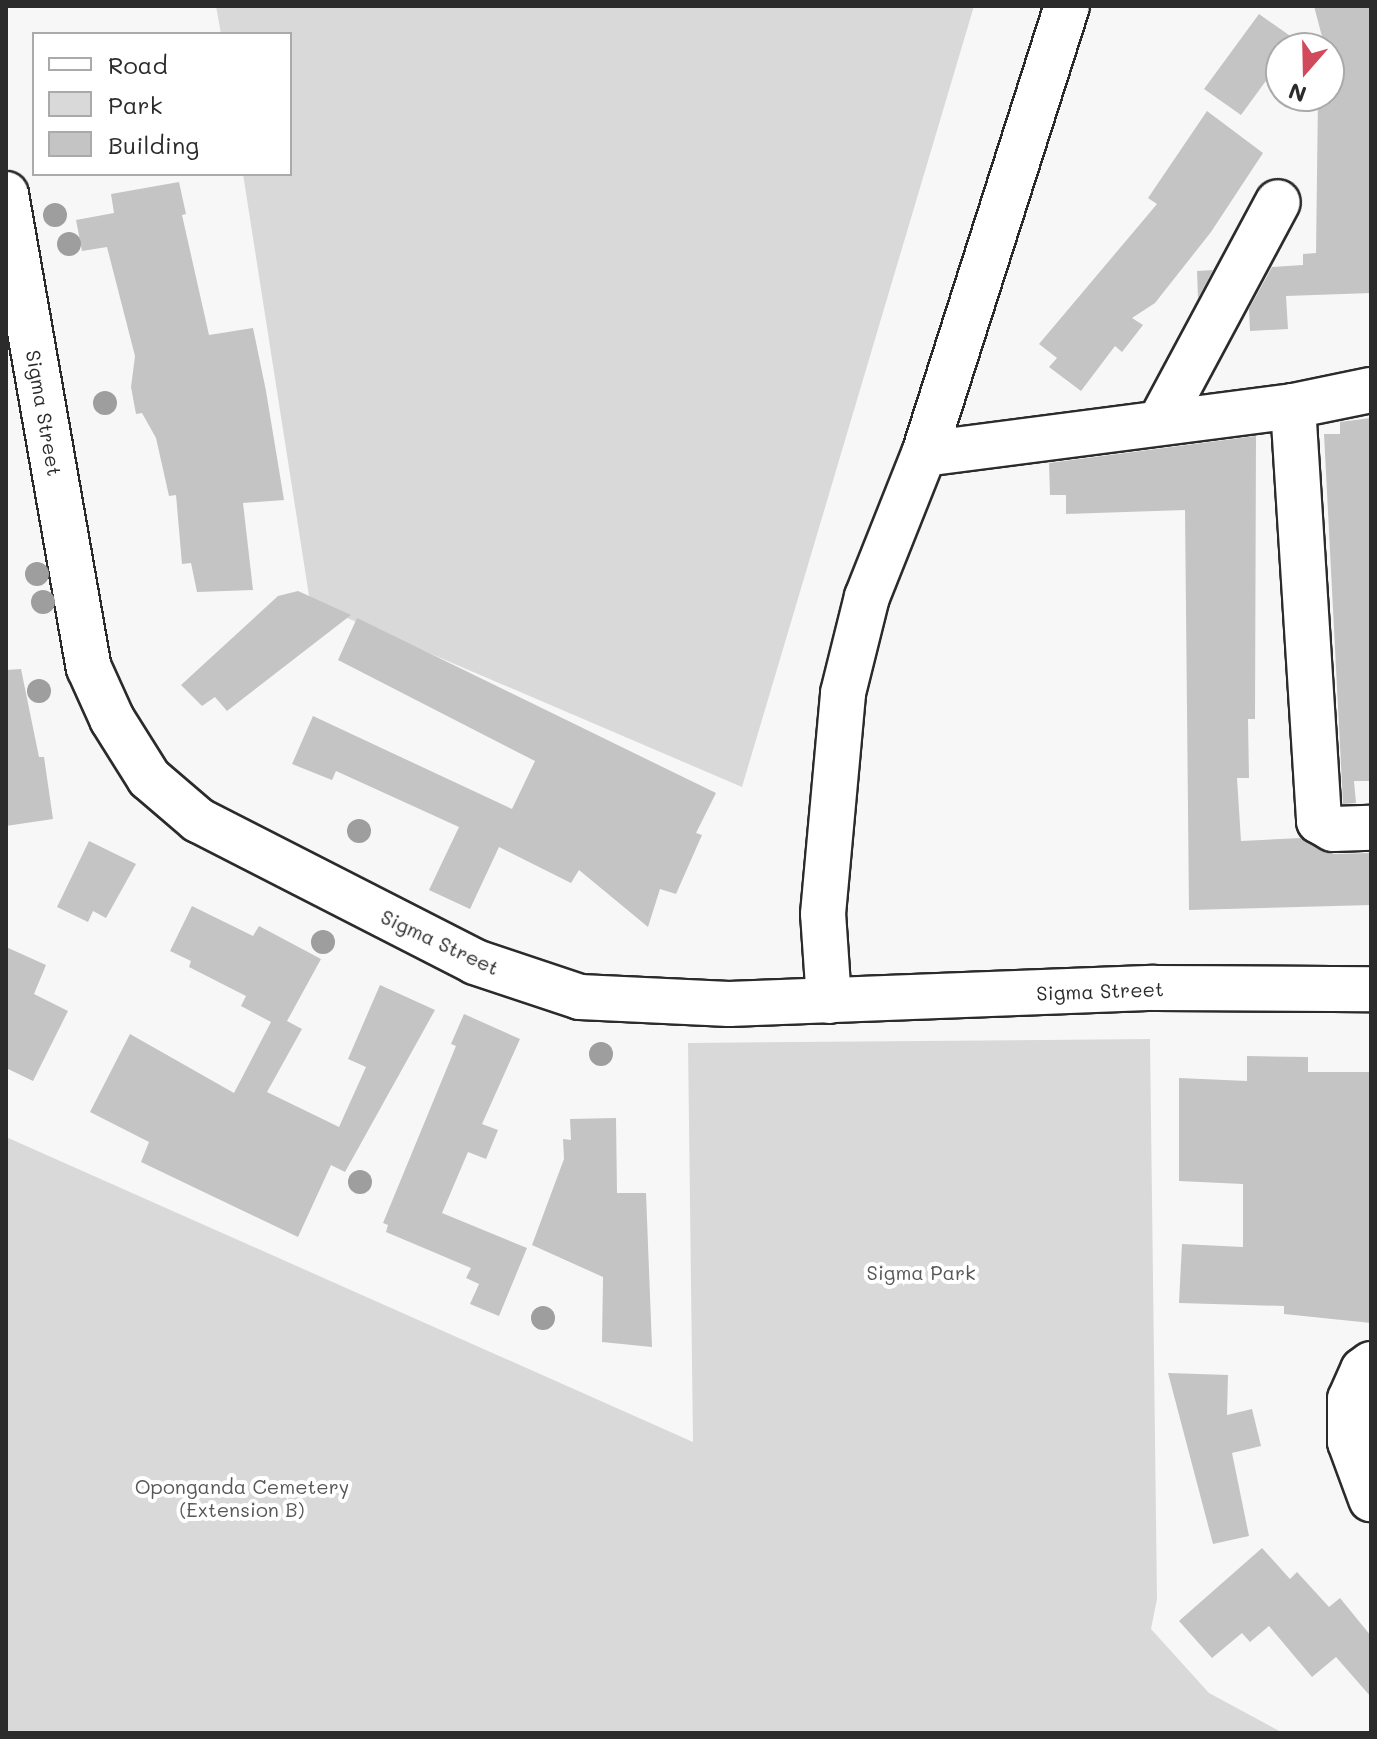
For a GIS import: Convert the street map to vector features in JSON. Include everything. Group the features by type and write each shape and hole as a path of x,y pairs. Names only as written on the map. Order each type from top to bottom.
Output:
{"street":[{"path":"829,1001 823,914 843,693 867,597 924,454 1067,6"},
{"name":"Sigma Street","path":"6,194 89,668 112,719 149,778 198,820 475,962 580,997 632,1003 829,1001 1154,988 1371,989"},
{"path":"1161,420 1278,202"},
{"path":"924,454 1161,420 1293,406 1371,390"},
{"path":"1293,406 1319,821 1333,829 1371,828"},
{"path":"1371,1364 1363,1370 1350,1399 1350,1442 1371,1499"}],"green space":[{"path":"216,6 974,6 742,787 310,602 243,176 292,176 292,32 221,32"},
{"name":"Oponganda Cemetery (Extension B)","path":"1150,1039 1157,1599 1151,1629 1209,1693 1283,1733 6,1733 6,1137 693,1442 688,1043"}],"building":[{"path":"1314,6 1371,6 1371,293 1286,296 1288,329 1250,331 1249,309 1272,267 1303,265 1303,254 1316,253 1318,112 1345,112 1345,32 1321,32"},
{"path":"1259,14 1285,32 1265,32 1265,82 1241,115 1204,89"},
{"path":"1207,111 1263,153 1211,232 1155,303 1132,318 1143,325 1122,352 1115,346 1081,391 1049,367 1057,358 1039,344 1157,204 1148,198"},
{"path":"179,182 186,214 182,215 209,335 253,328 266,391 284,500 243,503 253,590 197,592 191,563 182,564 176,495 169,496 156,438 142,413 136,414 131,387 135,356 107,247 82,251 76,220 114,213 111,194"},
{"path":"1213,270 1198,298 1197,271"},
{"path":"1371,418 1371,765 1369,781 1354,781 1356,803 1343,804 1324,434 1340,434 1340,422"},
{"path":"1256,436 1255,719 1248,719 1249,778 1237,778 1241,841 1301,838 1333,854 1371,853 1371,905 1189,910 1185,510 1066,514 1066,495 1050,495 1049,463"},
{"path":"298,591 351,615 227,711 215,697 202,706 181,685 278,596"},
{"path":"357,618 716,793 696,833 702,835 676,894 660,889 648,927 579,870 571,883 499,847 470,909 429,890 459,827 336,771 332,780 292,764 313,716 512,809 535,761 338,660"},
{"path":"21,669 39,757 44,757 53,819 6,826 6,670"},
{"path":"89,841 136,864 106,918 93,911 88,922 57,907"},
{"path":"192,906 253,936 259,926 321,959 287,1021 302,1029 267,1092 339,1127 366,1067 348,1059 380,985 435,1010 345,1172 331,1165 298,1237 141,1162 149,1142 90,1112 130,1034 234,1093 271,1022 241,1006 246,996 189,967 191,961 170,951"},
{"path":"6,947 46,965 34,994 68,1011 33,1081 6,1068"},
{"path":"464,1014 520,1039 482,1124 498,1130 486,1159 468,1152 442,1213 527,1248 499,1316 470,1304 479,1284 466,1278 471,1268 386,1232 388,1225 383,1223 456,1046 451,1044"},
{"path":"1247,1056 1308,1057 1308,1072 1369,1072 1371,1323 1284,1314 1284,1306 1179,1303 1182,1244 1243,1247 1243,1184 1179,1181 1179,1078 1247,1081"},
{"path":"616,1118 617,1193 646,1193 652,1347 602,1342 603,1277 532,1245 564,1159 563,1139 571,1140 570,1119"},
{"path":"1168,1373 1228,1375 1227,1415 1252,1409 1261,1446 1232,1453 1249,1536 1213,1544"},
{"path":"1262,1548 1290,1579 1297,1572 1329,1607 1340,1598 1371,1636 1371,1697 1336,1657 1312,1677 1269,1626 1250,1642 1242,1633 1212,1658 1179,1621"}],"park label":[{"name":"Sigma Park","path":"921,1272"}]}
